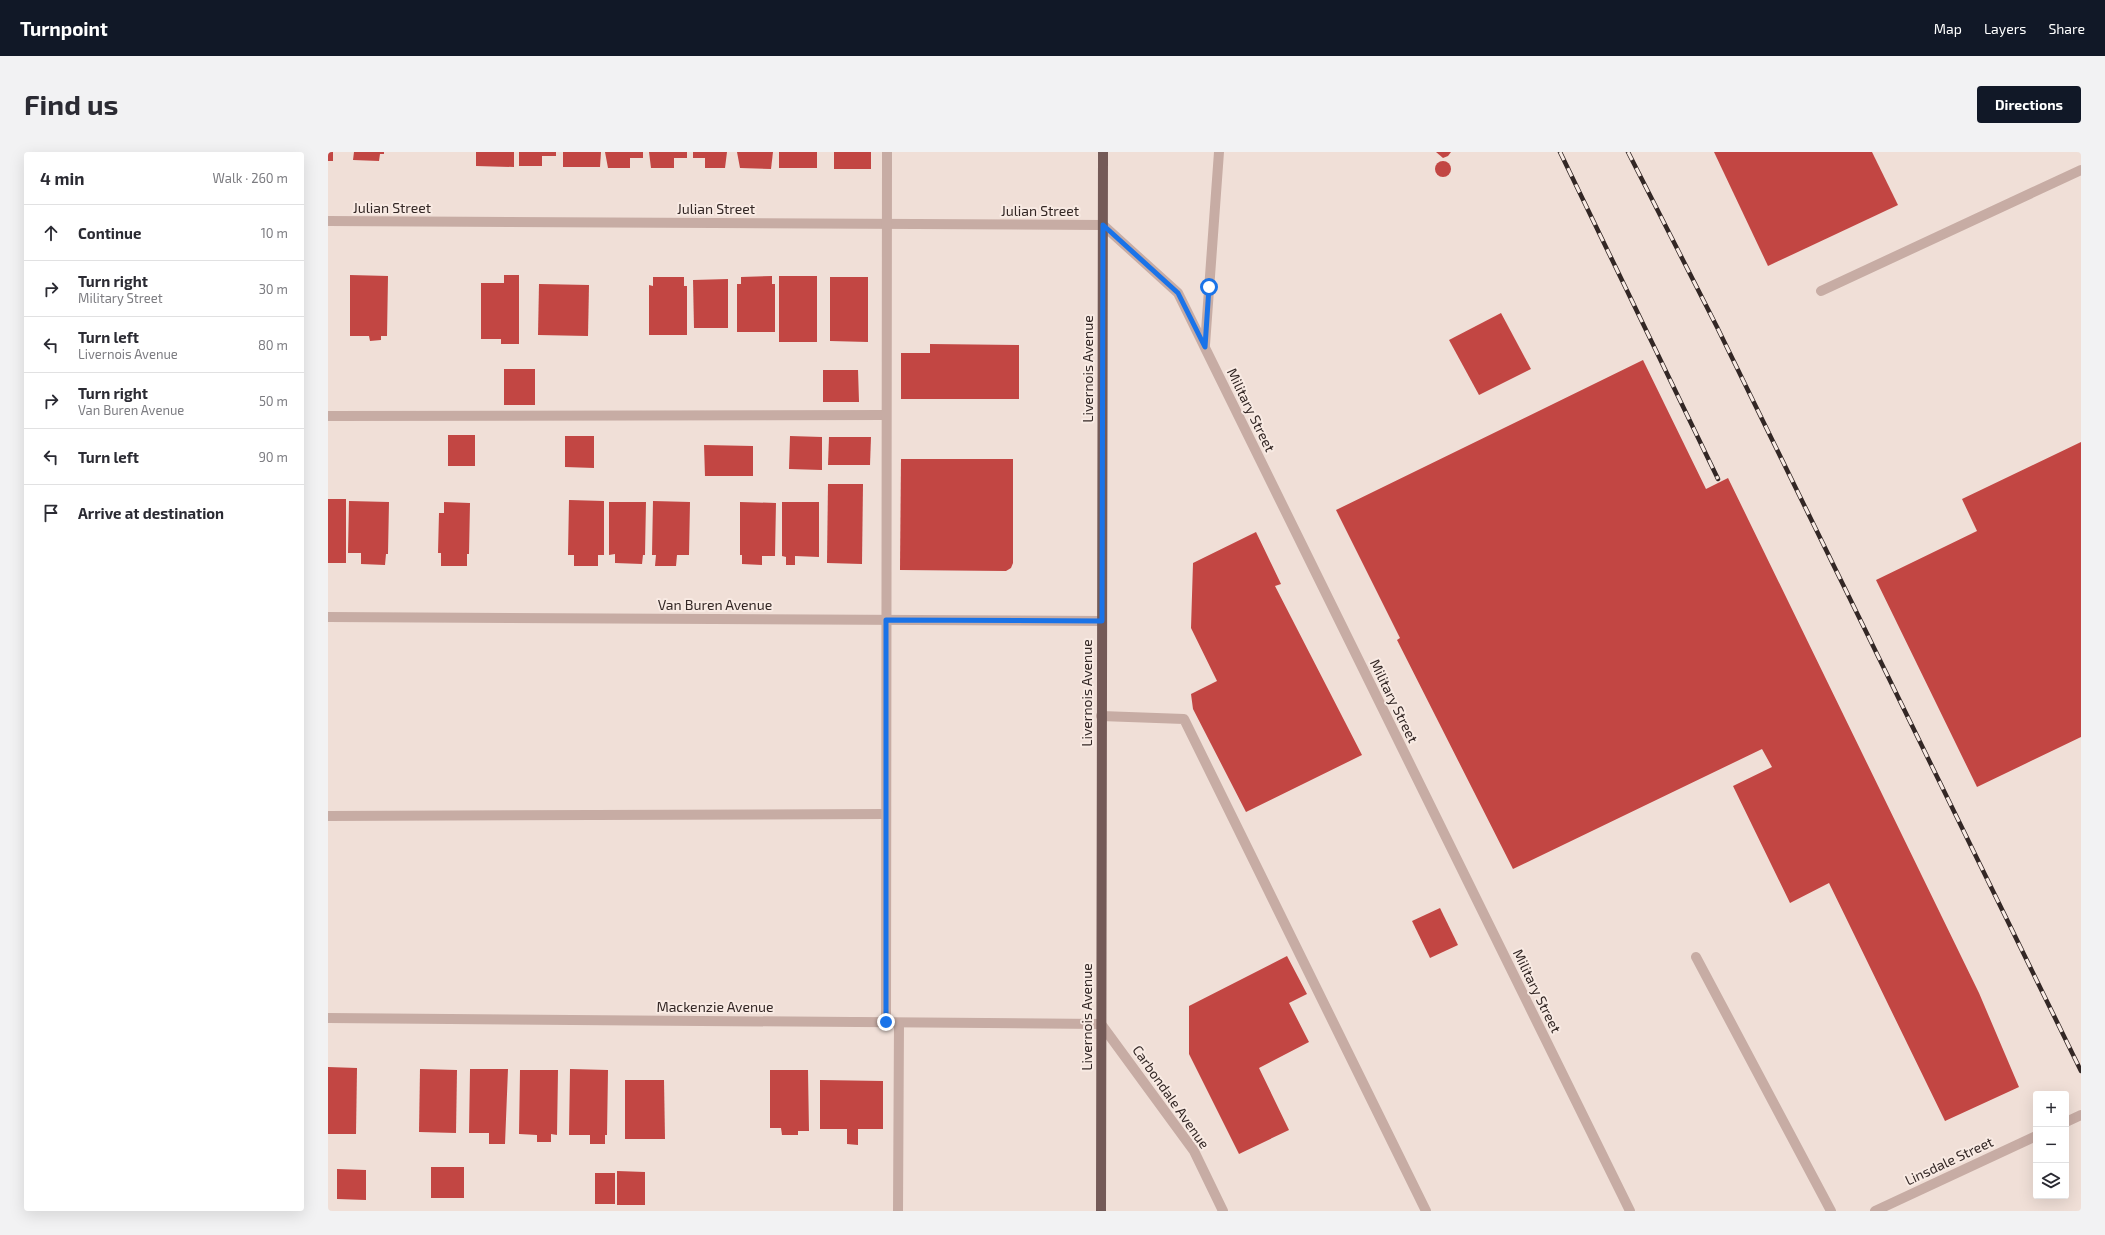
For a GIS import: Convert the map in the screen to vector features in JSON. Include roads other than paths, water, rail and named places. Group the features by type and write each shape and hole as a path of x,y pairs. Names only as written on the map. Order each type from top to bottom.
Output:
{"main road":[{"name":"Livernois Avenue","path":"1101,1211 1103,152"}],"street":[{"path":"886,152 886,1022"},
{"path":"1205,347 1219,152"},
{"path":"1821,291 2081,170"},
{"name":"Julian Street","path":"328,221 1103,225"},
{"name":"Military Street","path":"1103,225 1178,293 1630,1211"},
{"path":"328,416 886,415"},
{"name":"Van Buren Avenue","path":"328,617 1102,621"},
{"path":"1101,716 1184,719 1426,1211"},
{"path":"328,816 886,814"},
{"path":"1696,957 1831,1211"},
{"name":"Mackenzie Avenue","path":"328,1018 1101,1024"},
{"path":"898,1211 899,1023"},
{"name":"Carbondale Avenue","path":"1101,1024 1194,1151 1223,1211"},
{"path":"2069,1121 2081,1115"},
{"name":"Linsdale Street","path":"1874,1211 2033,1137"}],"railway":[{"path":"1560,152 1718,479"},
{"path":"1628,152 1717,327 2081,1071"}]}
